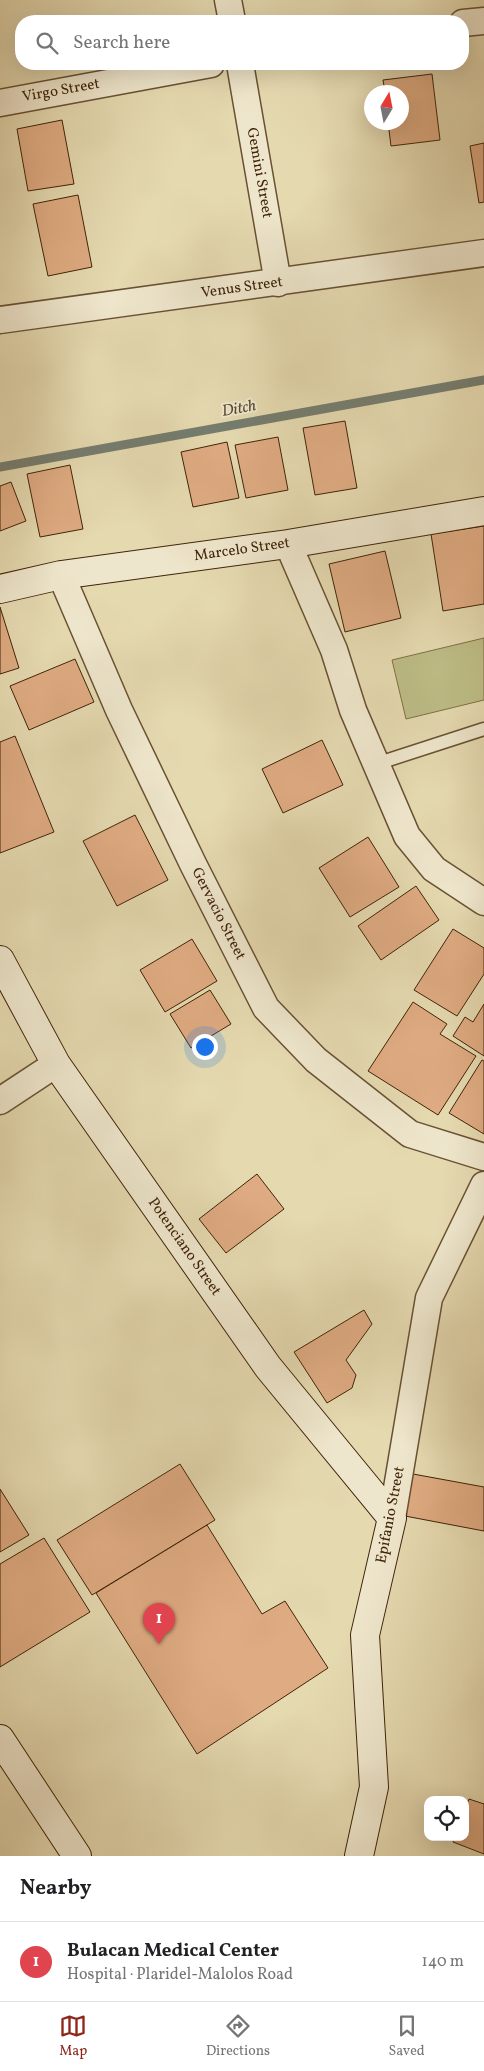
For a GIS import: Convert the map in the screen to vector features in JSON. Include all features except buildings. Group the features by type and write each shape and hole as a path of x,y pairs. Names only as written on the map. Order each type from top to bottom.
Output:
{"street":[{"path":"228,0 231,15"},
{"path":"469,22 484,21"},
{"name":"Virgo Street","path":"0,103 179,70"},
{"name":"Gemini Street","path":"241,70 278,283"},
{"name":"Venus Street","path":"0,320 484,253"},
{"name":"Marcelo Street","path":"0,588 61,574 288,544 484,511"},
{"path":"288,544 334,650 353,710 407,836 434,869 484,902"},
{"name":"Gervacio Street","path":"61,574 119,710 193,864 266,1008 316,1060 410,1134 484,1157"},
{"name":"Potenciano Street","path":"0,960 56,1064 268,1367 392,1518"},
{"path":"0,1101 56,1064"},
{"name":"Epifanio Street","path":"359,1856 374,1787 365,1634 392,1518 429,1298 484,1185"},
{"path":"0,1739 77,1856"}],"lane":[{"path":"376,764 484,729"}],"shaded area":[{"path":"484,638 484,700 406,719 392,660"}],"waterway":[{"name":"Ditch","path":"0,467 484,380"}],"place":[{"name":"Bulacan Medical Center","path":"159,1644"}]}
